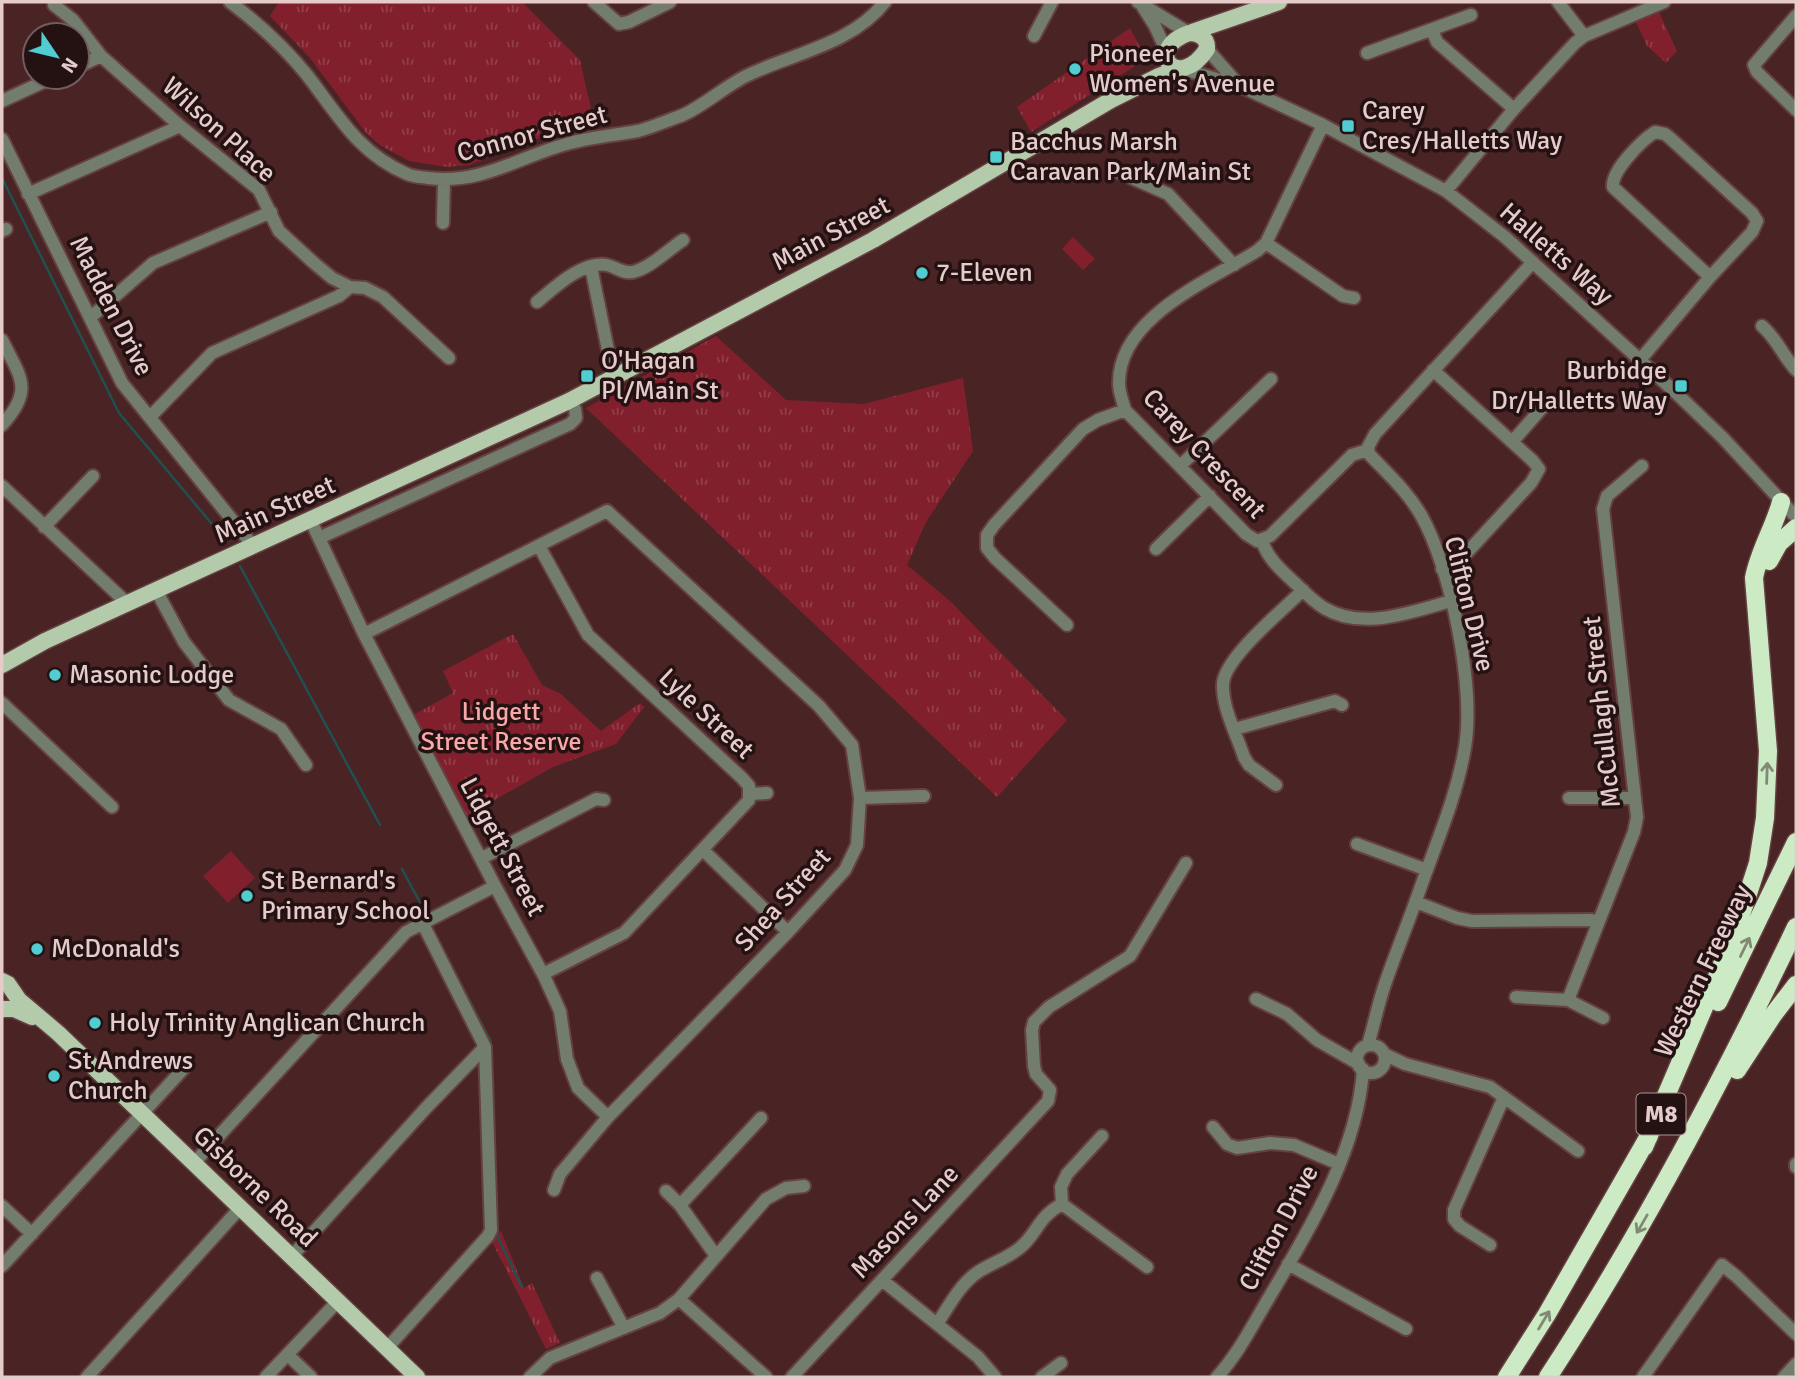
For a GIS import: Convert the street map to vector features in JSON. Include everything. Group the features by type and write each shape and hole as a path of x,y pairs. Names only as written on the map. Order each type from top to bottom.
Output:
{"highway":[{"path":"1644,1147 1720,970 1758,863 1768,775 1754,578 1781,502"},
{"path":"1760,655 1766,567 1779,543 1796,528"},
{"name":"Western Freeway","path":"1507,1377 1547,1314 1644,1147 1695,1050 1796,842"},
{"name":"M8","path":"1548,1377 1626,1253 1676,1164 1796,927"},
{"path":"1676,1164 1758,1036 1796,985"}],"main road":[{"path":"1278,2 1233,23 1207,47 1196,62 1180,69 1168,64 1166,51 1178,37 1278,2"},
{"path":"1190,32 1202,37 1207,47"},
{"name":"Main Street","path":"1111,100 1166,51"},
{"name":"Main Street","path":"2,665 45,641 569,401 873,240 1111,100 1159,76 1180,69"},
{"path":"2,1009 10,1002 7,987"},
{"name":"Gisborne Road","path":"7,987 417,1377"},
{"name":"Gisborne Road","path":"2,1009 24,1012 58,1033"}],"street":[{"name":"Connor Street","path":"230,2 276,42 306,75 354,137 380,160 410,176 444,180 484,175 547,149 585,139 640,130 685,113 743,77 813,50 852,30 885,2"},
{"path":"594,2 619,24 629,22 670,2"},
{"path":"1034,36 1052,2"},
{"path":"1558,2 1584,36"},
{"path":"1446,191 1554,64 1584,36 1664,2"},
{"path":"1139,3 1190,32"},
{"path":"1139,3 1155,26 1166,51"},
{"name":"Wilson Place","path":"54,5 73,20 101,56 180,126 259,190 279,231 332,278 350,287 365,288 383,297 449,358"},
{"path":"1367,53 1471,15"},
{"path":"1796,16 1754,65 1757,72 1796,110"},
{"path":"1432,30 1437,42 1514,109"},
{"name":"Halletts Way","path":"1207,47 1240,86"},
{"path":"91,61 101,56"},
{"name":"Halletts Way","path":"1180,69 1240,86 1323,125 1446,191 1533,262 1640,360 1723,438 1796,517"},
{"path":"2,101 24,91"},
{"name":"Carey Crescent","path":"1323,125 1266,243 1167,306 1135,334 1123,359 1119,384 1125,410 1253,539 1262,541 1270,536 1352,455 1368,450"},
{"path":"28,194 180,126"},
{"path":"1640,360 1756,226 1755,218 1670,138 1655,132 1616,172 1613,187 1710,277"},
{"name":"Madden Drive","path":"2,139 122,383 254,547"},
{"path":"1116,171 1168,194 1234,265"},
{"path":"443,223 444,180"},
{"path":"91,317 153,263 271,212"},
{"path":"537,302 577,270 605,264 632,272 644,267 683,240"},
{"path":"1266,243 1343,296 1354,298"},
{"path":"1368,450 1369,441 1533,262"},
{"path":"591,267 609,355 619,375"},
{"path":"150,417 212,353 339,296 350,287"},
{"path":"1762,327 1774,337 1784,357 1796,370"},
{"path":"2,340 21,378 22,396 16,411 2,425"},
{"path":"1433,370 1537,465 1538,474 1462,558 1442,569"},
{"path":"1180,466 1271,379"},
{"name":"Main Street","path":"319,538 570,424 576,418 575,409 569,401"},
{"path":"1512,442 1548,401"},
{"path":"1067,625 995,558 987,548 988,535 994,525 1083,429 1125,410"},
{"name":"Clifton Drive","path":"1368,450 1404,489 1421,515 1451,601 1463,653 1468,703 1465,747 1454,794 1384,986 1374,1026 1373,1049"},
{"name":"McCullagh Street","path":"1568,1000 1634,832 1635,798 1603,509 1607,496 1642,466"},
{"path":"44,527 93,476"},
{"path":"4,492 128,604"},
{"path":"1156,549 1210,496"},
{"name":"Shea Street","path":"538,546 607,511 819,706 852,745 859,798 857,845 845,870 608,1117 560,1174 554,1190"},
{"name":"Lidgett Street","path":"311,521 364,634 495,886 544,974 560,1011 567,1059 578,1088 608,1117"},
{"path":"1262,541 1270,559 1326,609 1363,619 1407,613 1451,601"},
{"path":"364,634 538,546"},
{"name":"Lyle Street","path":"538,546 588,635 749,786 749,800 624,933 544,974"},
{"path":"156,590 184,642 229,700 281,729 306,765"},
{"path":"1276,785 1249,765 1224,699 1224,675 1244,648 1303,590"},
{"path":"1235,729 1335,701 1342,705"},
{"path":"2,703 112,807"},
{"path":"749,794 767,793"},
{"path":"859,798 924,796"},
{"path":"1569,798 1635,798"},
{"path":"482,858 596,799 604,800"},
{"path":"1357,844 1427,870"},
{"path":"703,850 788,932"},
{"name":"Masons Lane","path":"792,1377 1042,1108 1050,1096 1050,1090 1036,1074 1034,1066 1034,1022 1049,1007 1130,956 1186,863"},
{"path":"194,1163 406,932 495,886"},
{"path":"1416,902 1472,921 1592,920 1598,923"},
{"path":"388,1347 491,1230 485,1047 423,924"},
{"path":"1516,997 1568,1000 1603,1018"},
{"path":"1256,999 1287,1014 1317,1040 1369,1068 1405,1064"},
{"path":"292,1256 485,1047"},
{"path":"1337,1051 1373,1049 1405,1064 1489,1087 1577,1151"},
{"path":"1369,1068 1358,1056 1373,1049"},
{"path":"1369,1068 1385,1061 1373,1049"},
{"path":"2,1266 185,1066"},
{"name":"Clifton Drive","path":"1217,1377 1233,1360 1288,1264 1339,1164 1369,1068"},
{"path":"1490,1245 1460,1226 1454,1219 1454,1210 1504,1097"},
{"path":"680,1205 761,1118"},
{"path":"1213,1127 1227,1144 1237,1148 1270,1143 1294,1145 1339,1164"},
{"path":"1062,1204 1061,1187 1067,1174 1102,1136"},
{"path":"530,1377 550,1358 660,1313 680,1299 766,1199 786,1188 804,1186"},
{"path":"666,1191 680,1205 716,1256"},
{"path":"937,1324 961,1288 976,1273 1023,1245 1048,1212 1062,1204"},
{"path":"1062,1204 1147,1267"},
{"path":"2,1206 32,1234"},
{"path":"87,1377 241,1207"},
{"path":"1288,1264 1406,1329"},
{"path":"1643,1377 1722,1265 1796,1334"},
{"path":"597,1278 624,1328"},
{"path":"882,1280 978,1357 995,1377"},
{"path":"680,1299 766,1377"},
{"path":"266,1377 339,1300"},
{"path":"288,1355 311,1377"},
{"path":"1042,1377 1061,1363"},
{"path":"1784,1377 1796,1364"}],"green space":[{"path":"279,2 522,2 580,60 595,126 527,142 469,165 447,167 409,161 380,145 367,134 310,58 270,16"},
{"path":"1659,12 1677,51 1666,63 1647,46 1636,22"},
{"path":"1130,28 1146,59 1031,132 1017,107"},
{"path":"1073,237 1095,259 1083,270 1062,249"},
{"path":"716,336 786,400 864,404 963,378 973,451 926,522 907,565 950,601 1067,720 997,797 586,408"},
{"name":"Lidgett Street Reserve","path":"513,634 542,685 561,694 601,731 640,703 644,707 616,744 553,767 461,819 408,718 453,693 443,671"},
{"path":"231,851 255,878 228,903 203,876"},
{"path":"501,1231 524,1288 532,1283 560,1343 546,1349 491,1240"}],"waterway":[{"path":"2,178 119,413 222,536"},
{"path":"240,566 380,825"},
{"path":"402,869 423,908"},
{"path":"432,928 490,1040 491,1047"},
{"path":"497,1229 497,1236 522,1287"}],"place":[{"name":"Pioneer Women's Avenue","path":"1075,69"},
{"name":"Carey Cres/Halletts Way","path":"1348,126"},
{"name":"Bacchus Marsh Caravan Park/Main St","path":"996,157"},
{"name":"7-Eleven","path":"922,273"},
{"name":"O'Hagan Pl/Main St","path":"587,376"},
{"name":"Burbidge Dr/Halletts Way","path":"1681,386"},
{"name":"Masonic Lodge","path":"55,675"},
{"name":"St Bernard's Primary School","path":"247,896"},
{"name":"McDonald's","path":"37,949"},
{"name":"Holy Trinity Anglican Church","path":"95,1023"},
{"name":"St Andrews Church","path":"54,1076"}]}
